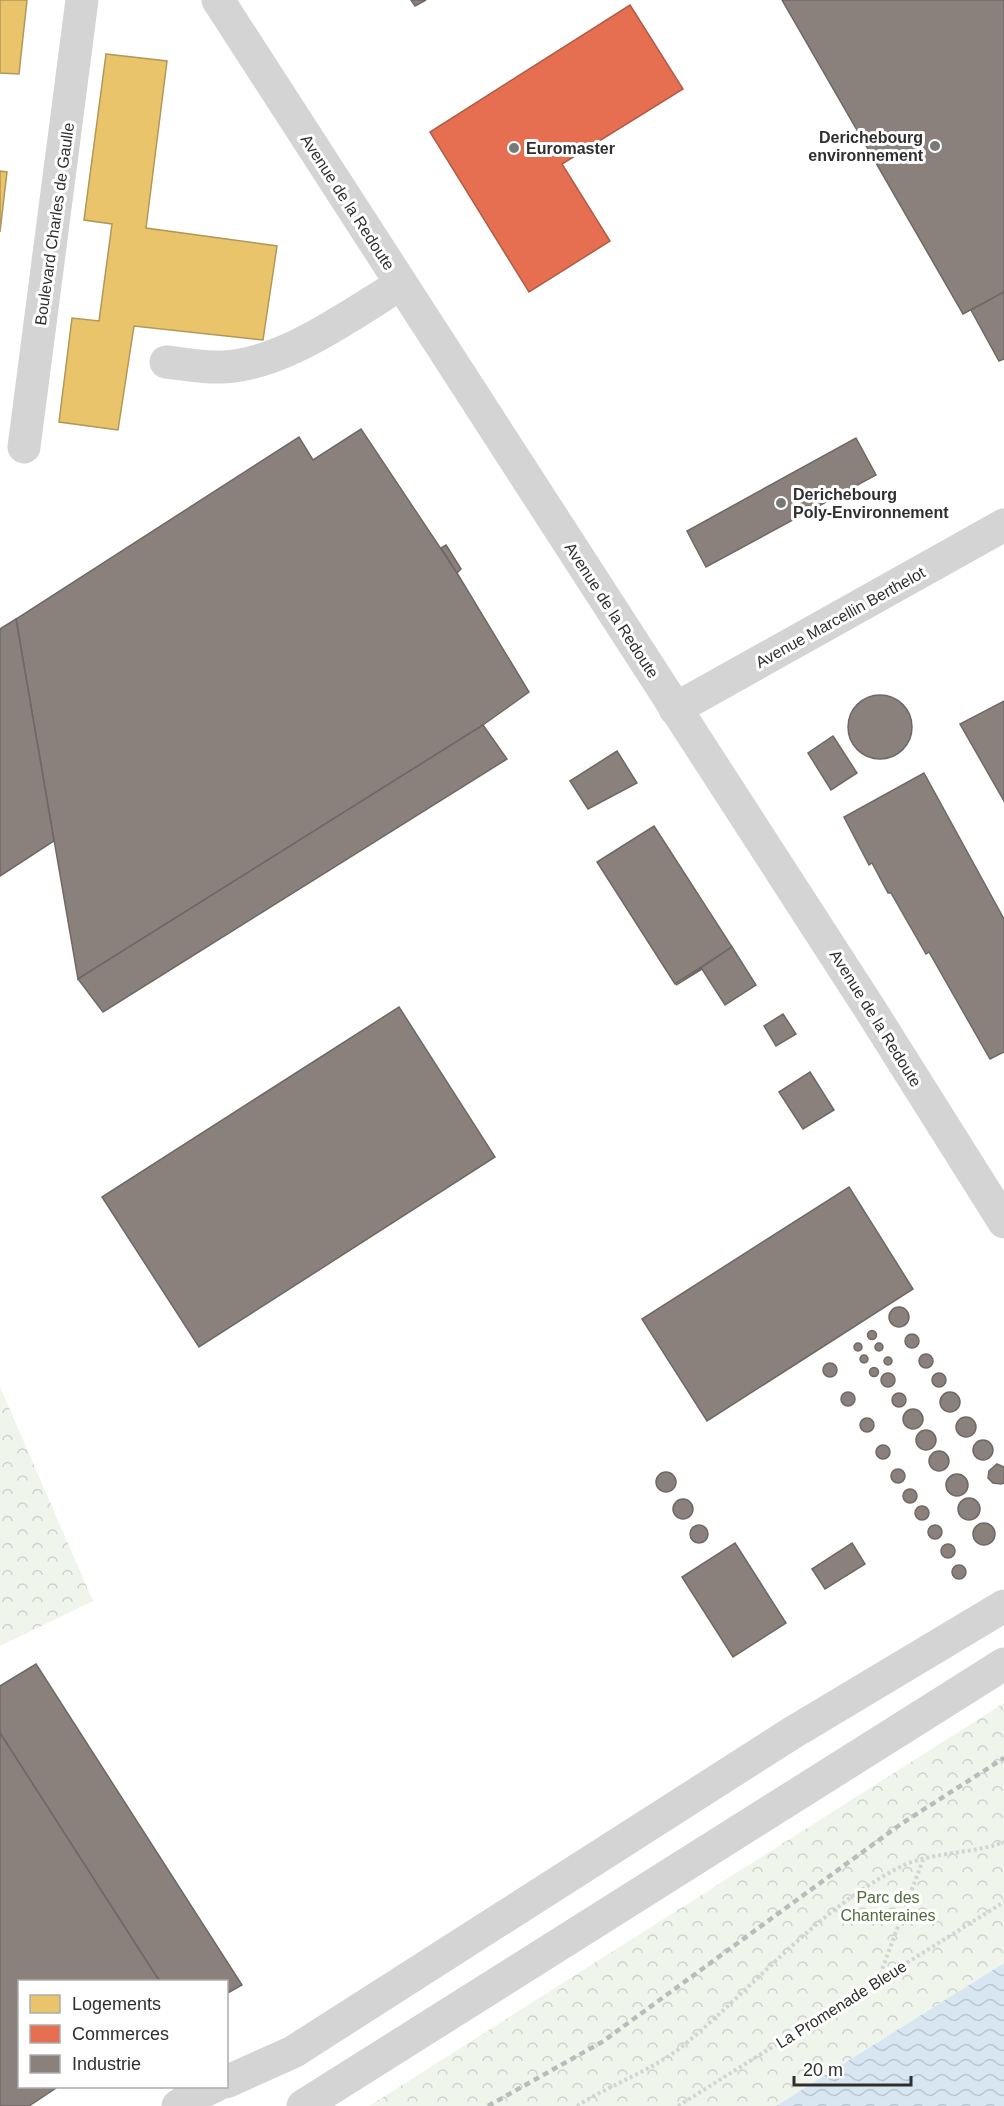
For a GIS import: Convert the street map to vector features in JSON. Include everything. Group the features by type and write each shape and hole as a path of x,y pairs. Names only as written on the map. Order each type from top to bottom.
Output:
{"street":[{"name":"Boulevard Charles de Gaulle","path":"24,447 82,0"},
{"name":"Avenue de la Redoute","path":"218,0 870,1008 1004,1222"},
{"path":"166,362 220,368 249,364 308,340 401,284"},
{"name":"Avenue Marcellin Berthelot","path":"675,709 1004,525"},
{"path":"228,2081 293,2052 792,1733 1004,1606"},
{"path":"303,2106 1004,1664"},
{"path":"178,2106 211,2088"}],"path":[{"path":"576,2106 681,2048 782,1955 850,1897 900,1867 923,1859 988,1848 1004,1842"},
{"path":"878,1981 923,1859"},
{"name":"La Promenade Bleue","path":"678,2106 1004,1902"}],"green space":[{"path":"0,1387 93,1601 0,1646"},
{"name":"Parc des Chanteraines","path":"1004,1703 1004,1963 776,2106 369,2106"}],"water":[{"path":"1004,1963 1004,2106 776,2106"}],"building: Logements":[{"path":"0,0 27,0 19,74 0,73"},
{"path":"106,54 167,61 146,228 277,246 263,340 134,326 118,430 59,422 72,318 99,321 112,224 84,220"},
{"path":"0,171 7,172 0,232"}],"building: Commerces":[{"name":"Euromaster","path":"630,5 683,89 562,164 610,241 529,292 430,132"}],"building: Industrie":[{"path":"411,0 426,0 415,6"},
{"name":"Derichebourg environnement","path":"782,0 1004,0 1004,292 963,314"},
{"path":"1004,292 1004,359 999,361 971,310"},
{"path":"361,429 457,573 529,692 483,725 78,979 16,619 299,437 313,460"},
{"name":"Derichebourg Poly-Environnement","path":"856,438 876,475 706,567 687,531"},
{"path":"446,545 461,569 457,573 441,548"},
{"path":"16,619 54,841 0,876 0,629"},
{"path":"874,695 886,695 903,704 910,715 912,727 910,739 903,750 886,759 874,759 862,754 853,745 848,733 848,721 853,709 862,700"},
{"path":"1004,701 1004,801 960,724"},
{"path":"483,725 507,759 103,1012 78,979"},
{"path":"833,736 857,773 831,790 808,753"},
{"path":"617,751 637,783 588,809 570,781"},
{"path":"924,773 1004,919 1004,1052 990,1059 929,952 926,954 872,863 869,865 844,817"},
{"path":"654,826 732,947 675,984 597,862"},
{"path":"732,947 756,985 725,1005 702,969 676,985"},
{"path":"399,1007 495,1157 199,1347 102,1197"},
{"path":"783,1014 796,1034 776,1046 764,1026"},
{"path":"810,1072 834,1110 803,1129 779,1092"},
{"path":"849,1187 913,1289 707,1421 642,1319"},
{"path":"899,1307 906,1310 909,1317 906,1324 899,1327 892,1324 889,1317 892,1310"},
{"path":"872,1331 876,1335 872,1339 868,1335"},
{"path":"912,1334 917,1336 919,1341 917,1346 912,1348 907,1346 905,1341 907,1336"},
{"path":"858,1343 862,1347 858,1351 854,1347"},
{"path":"879,1343 883,1347 879,1351 875,1347"},
{"path":"926,1354 931,1356 933,1361 931,1366 926,1368 921,1366 919,1361 921,1356"},
{"path":"864,1355 868,1359 864,1363 860,1359"},
{"path":"888,1357 892,1361 888,1365 884,1361"},
{"path":"830,1363 835,1365 837,1370 835,1375 830,1377 825,1375 823,1370 825,1365"},
{"path":"874,1368 878,1372 874,1376 870,1372"},
{"path":"888,1373 893,1375 895,1380 893,1385 888,1387 883,1385 881,1380 883,1375"},
{"path":"939,1373 944,1375 946,1380 944,1385 939,1387 934,1385 932,1380 934,1375"},
{"path":"848,1392 853,1394 855,1399 853,1404 848,1406 843,1404 841,1399 843,1394"},
{"path":"950,1392 957,1395 960,1402 957,1409 950,1412 943,1409 940,1402 943,1395"},
{"path":"899,1393 904,1395 906,1400 904,1405 899,1407 894,1405 892,1400 894,1395"},
{"path":"913,1409 920,1412 923,1419 920,1426 913,1429 906,1426 903,1419 906,1412"},
{"path":"966,1417 973,1420 976,1427 973,1434 966,1437 959,1434 956,1427 959,1420"},
{"path":"867,1418 872,1420 874,1425 872,1430 867,1432 862,1430 860,1425 862,1420"},
{"path":"926,1430 933,1433 936,1440 933,1447 926,1450 919,1447 916,1440 919,1433"},
{"path":"983,1440 990,1443 993,1450 990,1457 983,1460 976,1457 973,1450 976,1443"},
{"path":"883,1445 888,1447 890,1452 888,1457 883,1459 878,1457 876,1452 878,1447"},
{"path":"939,1451 946,1454 949,1461 946,1468 939,1471 932,1468 929,1461 932,1454"},
{"path":"997,1464 1004,1467 1004,1483 1001,1484 993,1483 988,1478 989,1471"},
{"path":"898,1469 903,1471 905,1476 903,1481 898,1483 893,1481 891,1476 893,1471"},
{"path":"662,1472 670,1472 676,1478 676,1486 670,1492 662,1492 656,1486 656,1478"},
{"path":"957,1474 965,1477 968,1485 965,1493 957,1496 949,1493 946,1485 949,1477"},
{"path":"910,1489 915,1491 917,1496 915,1501 910,1503 905,1501 903,1496 905,1491"},
{"path":"969,1498 977,1501 980,1509 977,1517 969,1520 961,1517 958,1509 961,1501"},
{"path":"683,1499 690,1502 693,1509 690,1516 683,1519 676,1516 673,1509 676,1502"},
{"path":"922,1506 927,1508 929,1513 927,1518 922,1520 917,1518 915,1513 917,1508"},
{"path":"984,1523 992,1526 995,1534 992,1542 984,1545 976,1542 973,1534 976,1526"},
{"path":"695,1525 703,1525 708,1530 706,1541 695,1543 690,1538 690,1530"},
{"path":"935,1525 940,1527 942,1532 940,1537 935,1539 930,1537 928,1532 930,1527"},
{"path":"735,1543 786,1623 733,1657 682,1577"},
{"path":"852,1543 865,1564 825,1589 812,1569"},
{"path":"948,1544 953,1546 955,1551 953,1556 948,1558 943,1556 941,1551 943,1546"},
{"path":"959,1565 964,1567 966,1572 964,1577 959,1579 954,1577 952,1572 954,1567"},
{"path":"36,1664 242,1985 228,1993 228,1980 159,1980 0,1733 0,1686"},
{"path":"0,1733 159,1980 18,1980 18,2088 56,2088 29,2106 0,2106"}],"railway":[{"path":"488,2106 602,2042 901,1824 1004,1758"}],"place":[{"name":"Derichebourg environnement","path":"935,146"},
{"name":"Euromaster","path":"514,148"},
{"name":"Derichebourg Poly-Environnement","path":"781,503"}]}
